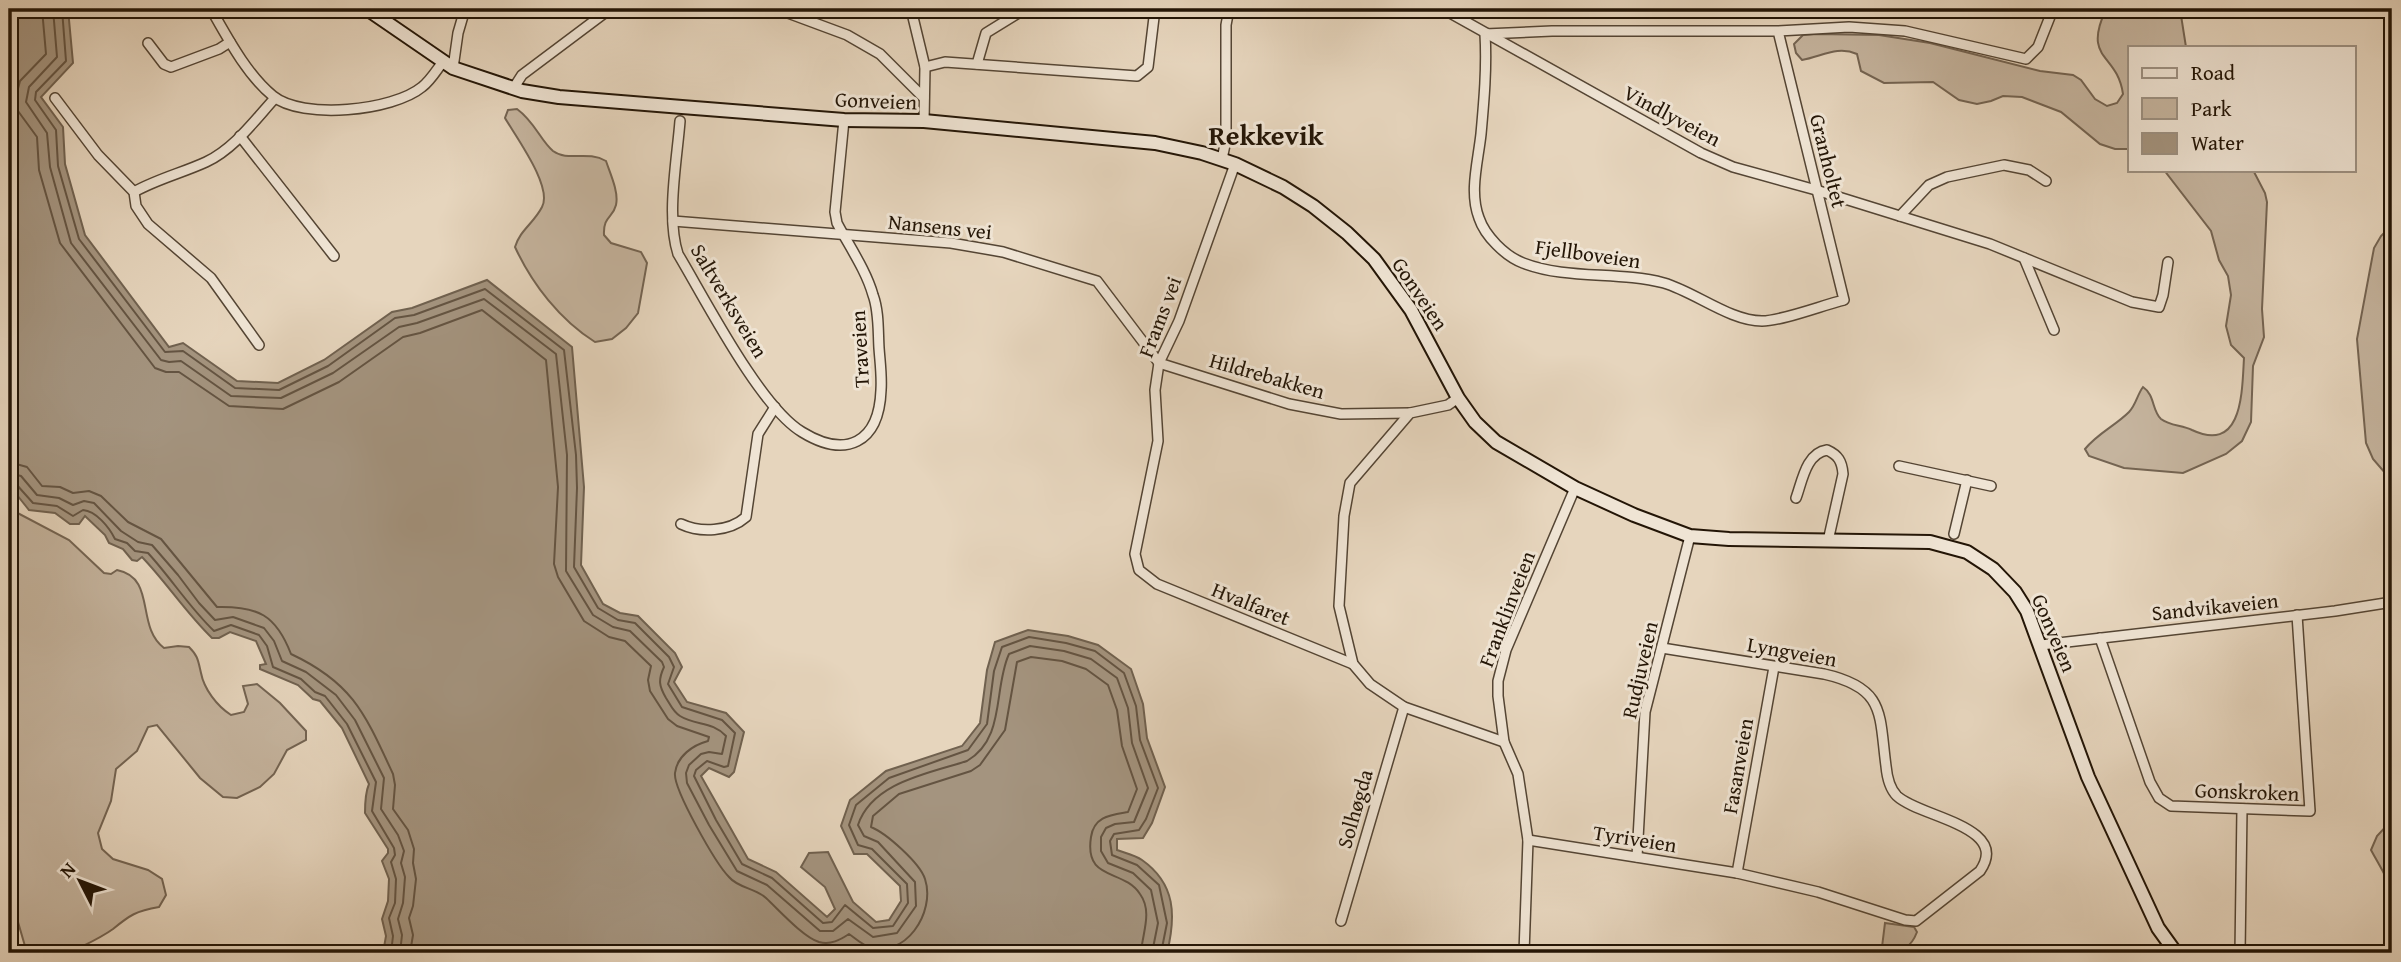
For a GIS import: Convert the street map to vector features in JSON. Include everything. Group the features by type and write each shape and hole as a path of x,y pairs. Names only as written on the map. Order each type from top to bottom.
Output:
{"street":[{"path":"211,9 230,42 275,98 291,105 312,109 364,107 415,92 448,66 465,9"},
{"name":"Gonveien","path":"367,9 448,66 513,89 559,97 844,120 924,121 1156,143 1222,159 1283,187 1313,206 1374,259 1422,327 1458,398 1475,422 1496,442 1575,488 1634,515 1690,536 1930,542 1967,552 1993,569 2015,592 2027,611 2088,777 2158,928 2176,953"},
{"path":"513,89 522,75 610,9"},
{"path":"777,9 848,35 880,54 924,98"},
{"path":"911,9 925,67 924,121"},
{"path":"977,64 986,33 1025,9"},
{"path":"925,67 945,62 1137,76 1148,67 1155,9"},
{"path":"1222,159 1226,140 1226,25 1229,9"},
{"name":"Vindlyveien","path":"1443,9 1701,153 1733,167 1900,216 2024,258 2132,302 2159,307 2168,262"},
{"path":"1486,34 1849,27 1905,32 1951,40 2026,60 2038,47 2053,9"},
{"name":"Granholtet","path":"1778,30 1844,300"},
{"name":"Fjellboveien","path":"1486,34 1487,52 1475,206 1489,235 1505,251 1520,262 1546,270 1662,283 1751,320 1765,321 1844,300"},
{"path":"148,43 163,64 171,67 219,49 230,42"},
{"path":"55,98 97,155 134,192 136,206 148,224 211,278 259,345"},
{"path":"134,192 151,182 208,161 240,136 275,98"},
{"name":"Traveien","path":"844,120 835,212 837,223 874,295 881,376 876,417 862,437 846,446"},
{"name":"Saltverksveien","path":"680,121 673,221 673,238 678,254 745,364 775,407 800,431 826,444 846,446"},
{"path":"240,136 334,256"},
{"name":"Frams vei","path":"1139,570 1135,554 1158,441 1155,390 1159,363 1179,321 1235,164"},
{"path":"1900,216 1929,185 1947,177 2004,165 2029,170 2046,181"},
{"name":"Nansens vei","path":"673,221 951,243 1003,252 1097,281 1159,363"},
{"path":"2024,258 2054,330"},
{"name":"Hildrebakken","path":"1159,363 1289,404 1341,414 1410,413 1448,405 1458,398"},
{"path":"681,524 691,529 708,530 740,522 746,517 758,433 775,407"},
{"path":"1410,413 1350,483 1339,606 1353,664 1370,684 1404,707 1504,742"},
{"path":"1796,498 1809,463 1816,454 1827,450 1839,458 1843,474 1828,541"},
{"path":"1899,466 1991,486"},
{"path":"1954,534 1966,480"},
{"name":"Franklinveien","path":"1524,953 1528,840 1518,774 1504,742 1498,696 1501,664 1575,488"},
{"name":"Rudjuveien","path":"1637,857 1645,712 1690,536"},
{"name":"Hvalfaret","path":"1139,570 1157,584 1182,596 1353,664"},
{"name":"Sandvikaveien","path":"2041,645 2392,602"},
{"name":"Gonskroken","path":"2100,638 2150,782 2159,798 2171,806 2310,811 2297,615"},
{"name":"Lyngveien","path":"1662,648 1844,679 1864,690 1877,706 1881,720 1887,777 1892,791 1901,800 1969,830 1981,839 1987,852 1987,862 1980,871 1916,920 1897,919 1818,892 1737,873"},
{"name":"Fasanveien","path":"1737,873 1774,667"},
{"name":"Solhøgda","path":"1341,922 1404,707"},
{"path":"2240,953 2242,809"},
{"name":"Tyriveien","path":"1528,840 1737,873"}],"green space":[{"path":"2106,9 2180,9 2186,46 2128,46 2128,149 2115,149 2100,144 2061,112 2022,97 2003,96 1977,104 1959,100 1933,82 1884,83 1861,71 1857,54 1836,51 1802,60 1796,53 1794,44 1803,35 1817,34 1879,35 1930,43 2040,71 2073,75 2081,80 2095,99 2107,106 2117,103 2123,94 2120,80 2099,48 2100,26"},
{"path":"517,109 553,151 565,156 592,156 606,161 617,200 615,209 605,224 604,235 611,243 641,252 647,263 638,313 626,328 612,339 595,342 570,323 539,288 515,247 520,236 539,213 544,198 532,162 505,118 508,110"},
{"path":"2166,172 2254,172 2265,193 2267,202 2262,309 2264,337 2253,366 2251,422 2242,441 2226,454 2183,473 2124,468 2089,456 2085,449 2129,412 2143,387 2150,394 2158,416 2172,424 2209,435 2221,434 2230,426 2236,415 2240,402 2244,358 2231,345 2226,326 2231,295 2228,276 2219,260 2211,231"},
{"path":"2392,225 2392,481 2373,459 2366,443 2357,339 2374,248"},
{"path":"10,509 69,540 104,573 111,574 117,570 137,582 155,639 164,648 189,647 197,658 208,691 231,715 244,712 248,704 243,686 257,684 280,703 306,731 306,740 287,750 274,774 260,787 237,798 223,797 200,778 157,725 148,727 137,751 116,769 111,801 98,833 102,849 113,859 148,870 162,879 166,895 159,907 134,914 74,953 27,953 9,891"},
{"path":"2390,822 2392,892 2371,850 2377,836"},
{"path":"1885,923 1914,927 1917,932 1905,948 1885,953 1882,947"}],"water":[{"path":"9,9 68,9 73,63 41,97 63,127 65,164 85,235 169,347 183,343 237,381 278,383 324,360 392,312 412,308 487,280 572,347 584,487 581,565 603,604 620,613 638,616 675,653 682,667 674,682 687,702 726,713 744,732 734,772 729,777 709,768 701,776 748,859 776,872 827,917 835,909 825,887 801,867 809,853 828,852 853,902 876,922 889,920 901,901 900,886 867,854 854,854 841,826 850,800 886,771 962,746 980,723 987,670 995,642 1028,630 1068,636 1098,645 1131,669 1143,704 1147,738 1165,787 1152,823 1143,838 1117,839 1117,850 1142,860 1162,879 1171,902 1172,914 1167,953 383,953 386,936 382,919 388,901 389,879 382,861 388,849 365,813 369,784 342,728 320,701 313,699 298,685 260,669 260,665 266,664 256,641 230,632 219,638 212,638 142,557 137,561 132,560 123,549 109,543 105,535 85,516 79,524 70,524 55,513 29,510 9,485"}],"district":[{"name":"Rekkevik","path":"1266,135"}]}
